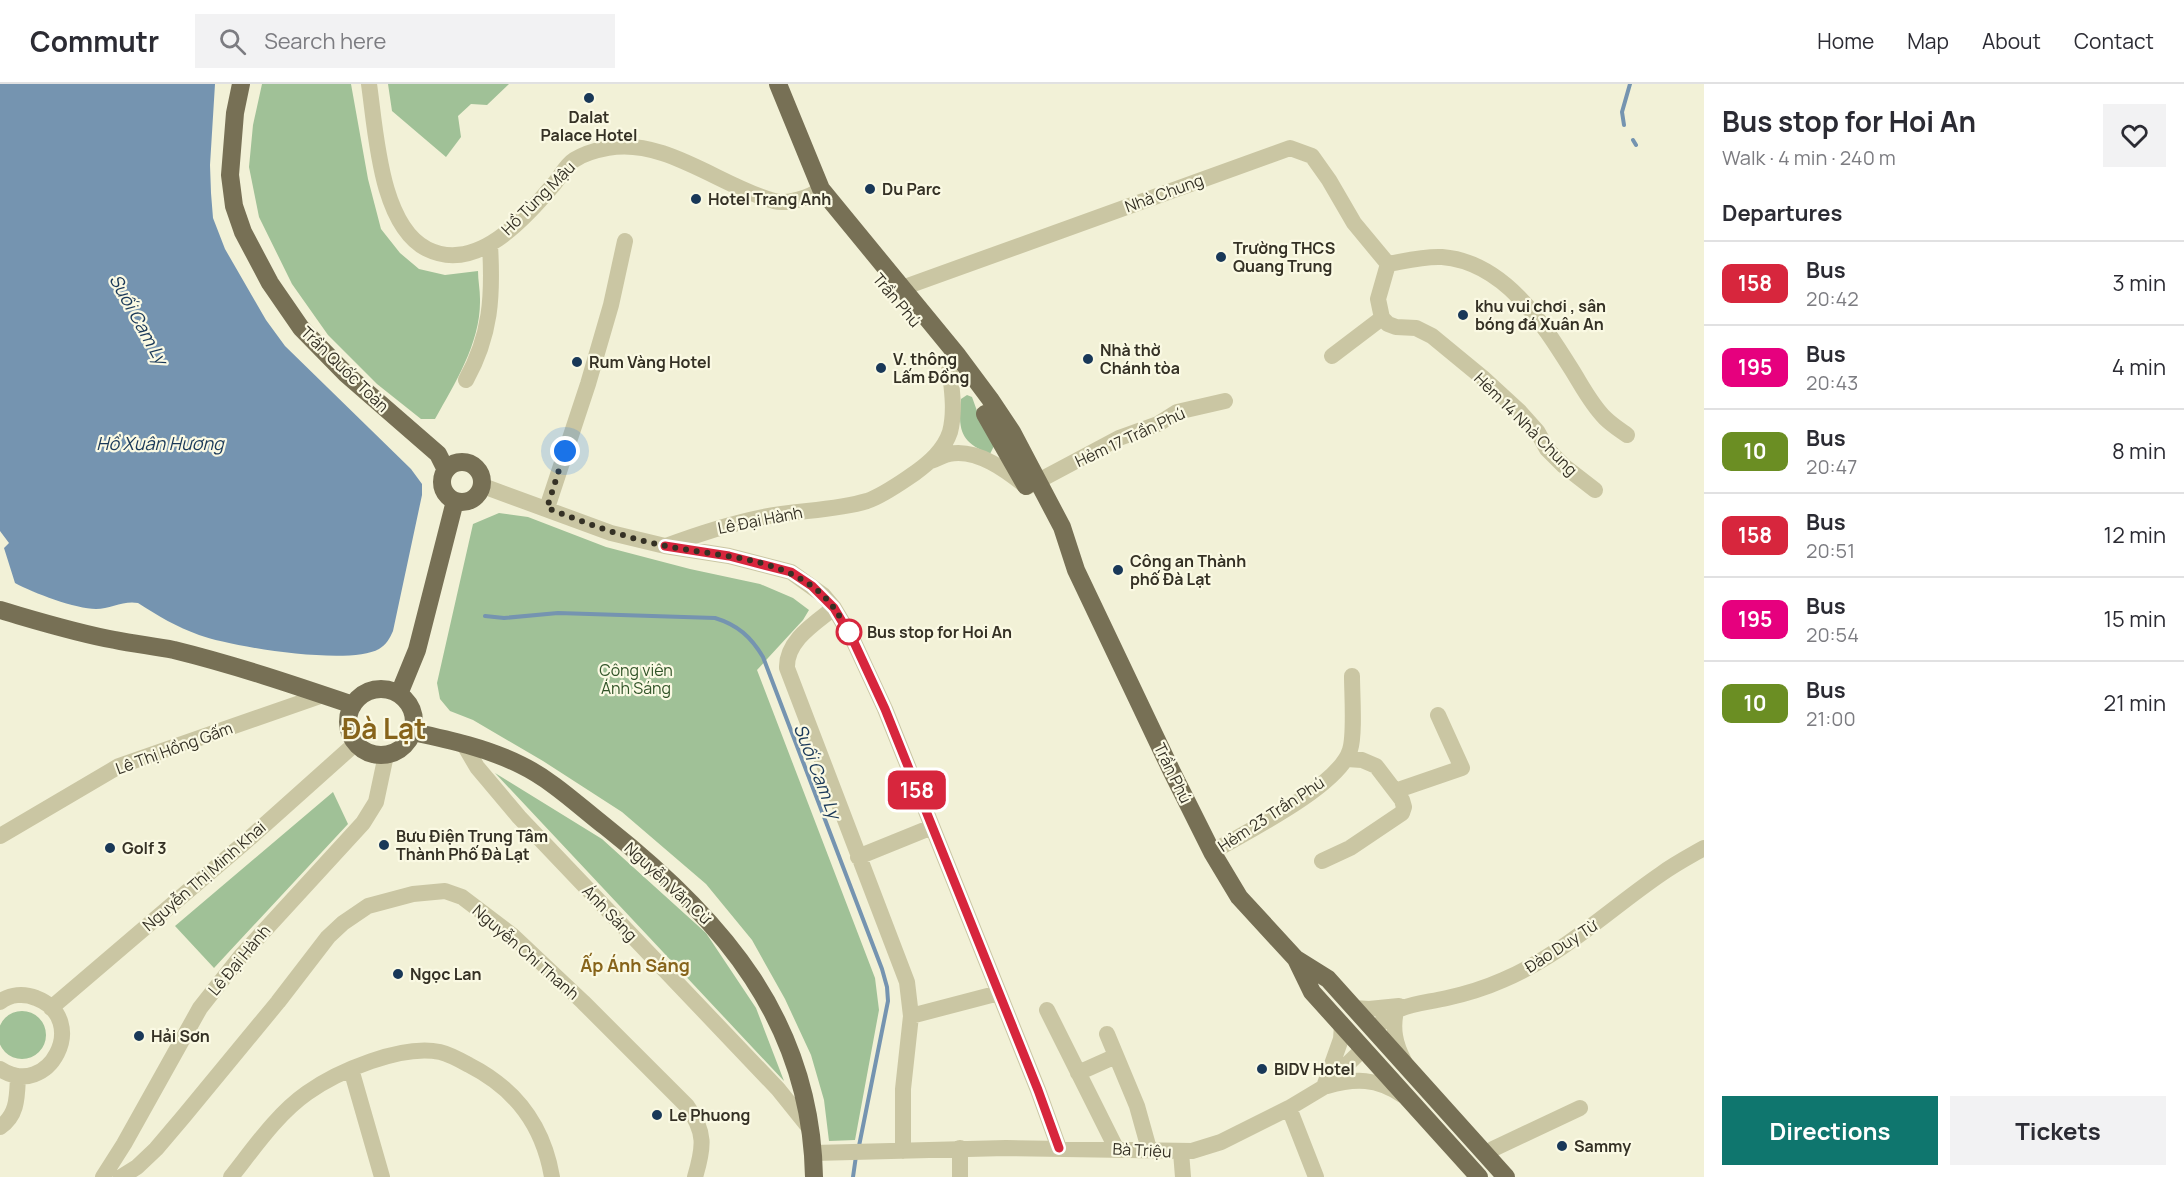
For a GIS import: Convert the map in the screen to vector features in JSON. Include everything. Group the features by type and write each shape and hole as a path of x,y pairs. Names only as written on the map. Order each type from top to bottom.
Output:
{"main road":[{"name":"Trần Quốc Toản","path":"241,84 235,113 230,175 234,206 243,232 270,283 301,328 346,374 438,454 446,470"},
{"name":"Trần Phú","path":"772,84 780,118 795,160 816,193 953,359 1032,484 1051,534 1076,570 1212,852 1239,897 1296,959 1328,979 1506,1177"},
{"name":"Trần Phú","path":"778,84 816,193"},
{"path":"468,462 478,469 483,486 481,492 472,500 454,501 449,498 443,488 443,476 446,470 455,463 468,462"},
{"path":"399,694 417,650 454,501"},
{"path":"0,610 114,640 213,660 283,680 353,705"},
{"path":"379,689 399,694 412,711 413,732 403,747 386,755 369,753 356,743 351,734 348,724 353,705 360,697 379,689"},
{"name":"Nguyễn Văn Cừ","path":"413,732 463,743 523,766 543,779 650,863 700,910 743,964 778,1022 798,1072 812,1131 814,1177"},
{"name":"Trần Phú","path":"1296,959 1312,992 1479,1177"},
{"path":"1363,1049 1375,1030"}],"street":[{"name":"Hồ Tùng Mậu","path":"369,84 384,178 394,213 407,235 428,250 451,256 470,255 490,245 517,223 573,160 598,149 615,146 657,152 777,202 816,193"},
{"name":"Nhà Chung","path":"897,290 1290,148 1312,156 1329,180 1354,224 1388,264"},
{"path":"547,508 588,384 611,305 625,242"},
{"path":"466,380 476,362 486,330 491,297 490,245"},
{"path":"1332,356 1382,318 1378,299 1388,264 1443,257 1470,265 1509,286 1546,331 1588,398 1605,419 1627,435"},
{"name":"Hẻm 14 Nhà Chung","path":"1382,318 1388,324 1396,327 1416,328 1432,336 1520,412 1537,431 1547,449 1595,490"},
{"name":"Lê Đại Hành","path":"665,546 726,525 766,516 869,500 897,486 931,461 943,447 949,433 953,359"},
{"name":"Hẻm 17 Trần Phú","path":"1032,484 1119,438 1158,424 1177,412 1225,401"},
{"name":"Lê Đại Hành","path":"931,461 949,454 963,453 993,463 1032,484"},
{"path":"483,486 611,532 665,546 729,556 791,572 812,586 834,608 853,640 885,709 1059,1148"},
{"path":"834,608 795,642 788,652 787,668 907,982 911,1016 896,1151"},
{"path":"1322,861 1350,848 1401,813 1404,807 1402,800 1376,766 1362,760 1347,759 1351,747 1352,676"},
{"name":"Lê Thị Hồng Gấm","path":"0,836 119,766 323,695"},
{"path":"1395,791 1462,768 1438,715"},
{"name":"Nguyễn Thị Minh Khai","path":"51,1008 243,844 356,743"},
{"name":"Ánh Sáng","path":"463,743 477,767 519,817 778,1089 812,1131"},
{"name":"Lê Đại Hành","path":"103,1177 200,1008 214,988 280,912 363,823 376,802 386,755"},
{"name":"Hẻm 23 Trần Phú","path":"1212,852 1301,799 1339,770 1347,759"},
{"path":"858,857 932,827"},
{"name":"Đào Duy Từ","path":"1354,1008 1403,1008 1446,998 1500,981 1569,945 1663,873 1704,848"},
{"name":"Nguyễn Chí Thanh","path":"121,1177 137,1167 177,1124 278,1002 328,937 343,923 368,906 413,894 445,891 462,897 512,935 677,1094 696,1118 702,1136 703,1151 695,1177"},
{"path":"911,1016 999,993"},
{"path":"0,1002 17,995 42,1000 58,1018 62,1029 62,1041 58,1053 52,1063 42,1071 18,1076 0,1069"},
{"path":"1375,1030 1381,1022 1403,1008"},
{"path":"1403,1008 1394,1033 1396,1044 1407,1067"},
{"path":"1047,1010 1116,1148"},
{"path":"1324,1088 1341,1039 1342,1025"},
{"path":"1107,1034 1137,1106 1149,1149"},
{"name":"Bà Triệu","path":"814,1153 960,1148 1116,1148 1181,1152 1201,1149 1221,1142 1324,1088 1363,1049"},
{"path":"231,1177 285,1111 323,1082 351,1070 398,1055 424,1051 441,1052 483,1072 504,1087 537,1128 547,1154 552,1177"},
{"path":"1078,1073 1116,1056"},
{"path":"351,1070 382,1177"},
{"path":"0,1127 10,1120 16,1106 18,1076"},
{"path":"1324,1088 1345,1081 1371,1081 1394,1090 1412,1103"},
{"path":"1289,1108 1316,1177"},
{"path":"1486,1155 1493,1149 1580,1108"},
{"path":"960,1148 960,1177"},
{"path":"1181,1152 1183,1177"}],"green space":[{"path":"262,84 351,84 368,179 381,229 400,253 419,269 445,275 478,271 480,299 476,331 465,362 435,419 421,419 377,384 328,335 292,284 259,217 249,167 253,125"},
{"path":"388,84 509,84 487,105 471,104 458,116 461,137 446,157 392,111"},
{"path":"967,395 972,397 981,422 994,446 990,454 972,445 963,434 960,419 961,399"},
{"name":"Công viên Ánh Sáng","path":"499,513 528,517 606,547 760,584 793,598 809,610 803,620 757,670 875,978 879,1010 855,1140 829,1141 824,1100 811,1055 785,999 752,940 706,884 622,812 543,761 473,720 450,711 440,699 437,683 473,524"},
{"path":"495,773 602,839 706,933 756,1008 784,1081"},
{"path":"333,792 348,824 214,968 175,926"},
{"path":"17,1011 27,1011 35,1015 46,1030 46,1040 42,1048 27,1059 17,1059 9,1055 -1,1042 -1,1028 2,1022"}],"water":[{"name":"Hồ Xuân Hương","path":"0,84 215,84 210,165 211,193 213,218 225,249 266,320 285,346 411,469 422,484 422,495 393,631 388,641 379,649 364,654 343,656 290,653 237,645 199,635 168,621 138,603 101,609 88,608 55,600 15,583 4,548 9,543 0,531"}],"waterway":[{"path":"1624,125 1622,112 1630,84"},
{"path":"1633,140 1636,145"},
{"name":"Suối Cam Ly","path":"485,616 504,618 558,613 715,618 737,628 749,638 763,657 887,987 888,1001 859,1146"},
{"name":"Suối Cam Ly","path":"853,1177 856,1156"}],"bus line":[{"name":"158","path":"665,546 729,556 791,572 823,595 834,608 853,640 885,709 1038,1090 1059,1148"}],"place":[{"name":"Dalat Palace Hotel","path":"589,98"},
{"name":"Du Parc","path":"870,189"},
{"name":"Hotel Trang Anh","path":"696,199"},
{"name":"Trường THCS Quang Trung","path":"1221,257"},
{"name":"khu vui chơi , sân bóng đá Xuân An","path":"1463,315"},
{"name":"Nhà thờ Chánh tòa","path":"1088,359"},
{"name":"Rum Vàng Hotel","path":"577,362"},
{"name":"V. thông Lấm Đồng","path":"881,368"},
{"name":"Công an Thành phố Đà Lạt","path":"1118,570"},
{"name":"Bus stop for Hoi An","path":"849,632"},
{"name":"Bưu Điện Trung Tâm Thành Phố Đà Lạt","path":"384,845"},
{"name":"Golf 3","path":"110,848"},
{"name":"Ngọc Lan","path":"398,974"},
{"name":"Hải Sơn","path":"139,1036"},
{"name":"BIDV Hotel","path":"1262,1069"},
{"name":"Le Phuong","path":"657,1115"},
{"name":"Sammy","path":"1562,1146"}],"district":[{"name":"Đà Lạt","path":"384,728"},
{"name":"Ấp Ánh Sáng","path":"635,965"}],"route":[{"path":"565,451 547,508 611,532 665,546 729,556 791,572 823,595 834,608 853,640 849,632"}]}
